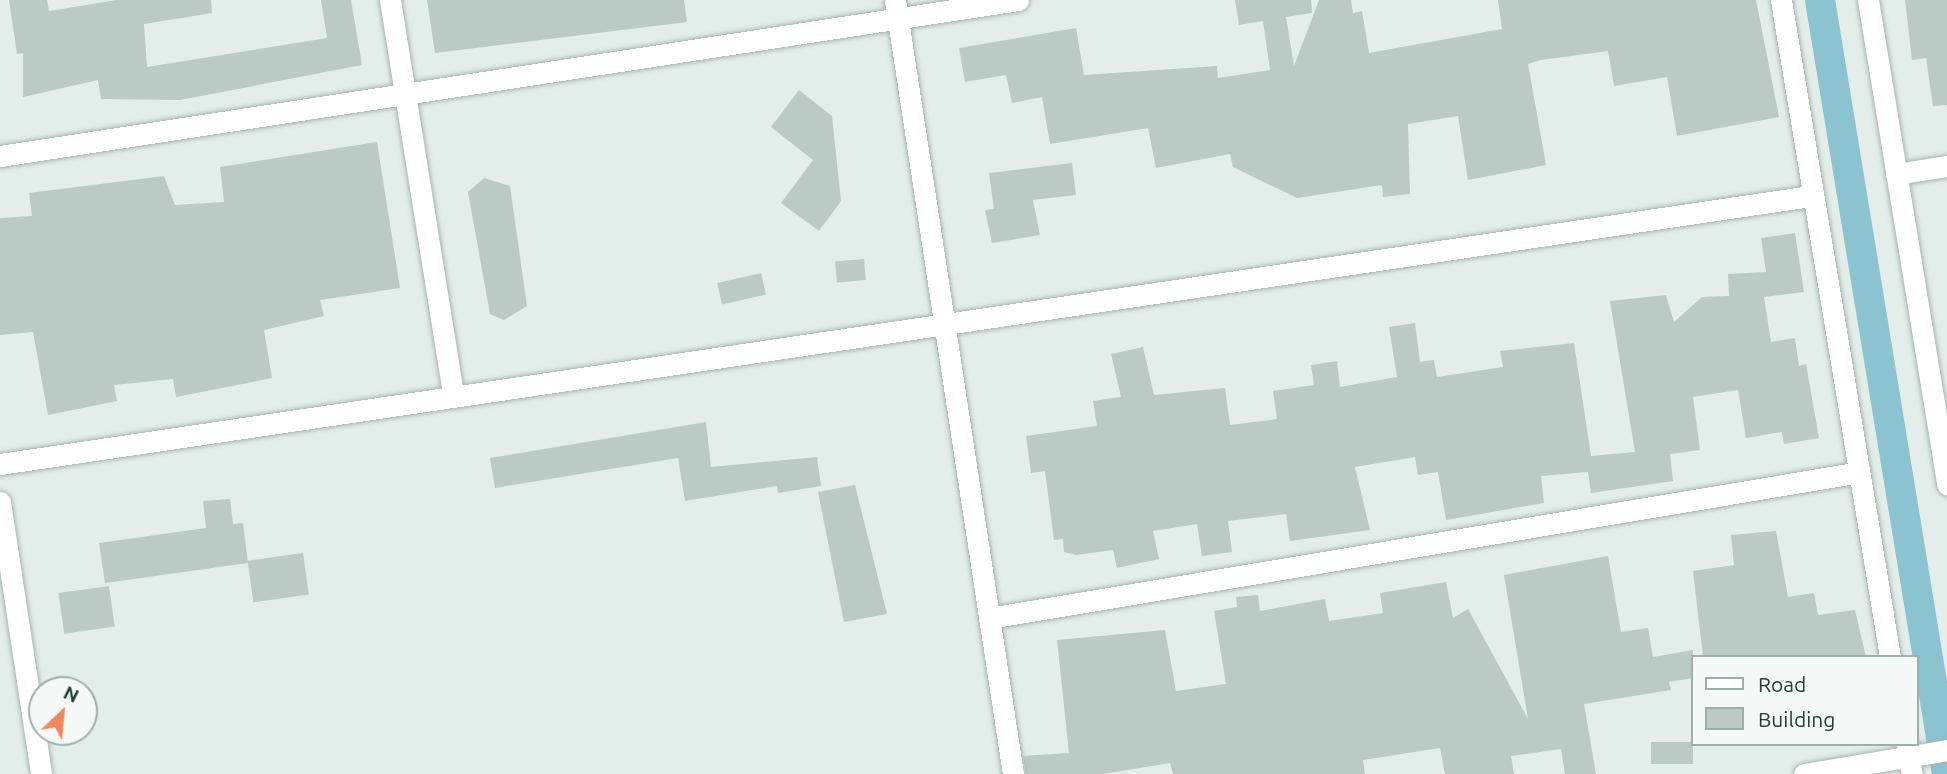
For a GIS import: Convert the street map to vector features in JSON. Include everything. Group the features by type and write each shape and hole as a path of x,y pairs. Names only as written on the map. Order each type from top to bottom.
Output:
{"street":[{"path":"390,0 453,395"},
{"path":"0,156 405,95 896,11 1018,0"},
{"path":"1782,0 1856,473 1891,655"},
{"path":"1868,0 1947,485"},
{"path":"896,11 1013,774"},
{"path":"1896,174 1947,166"},
{"path":"0,464 1811,195"},
{"path":"989,618 1856,473"},
{"path":"0,502 41,774"},
{"path":"1804,774 1921,755"}],"building":[{"path":"9,0 47,0 49,11 117,0 211,0 212,13 144,24 147,67 327,38 321,0 351,0 362,65 180,100 101,99 98,80 23,97 23,53 17,54"},
{"path":"427,0 684,0 687,22 435,53"},
{"path":"1235,0 1311,0 1312,13 1286,17 1294,66 1319,0 1351,0 1353,13 1362,11 1369,53 1502,29 1498,0 1756,0 1779,117 1677,136 1667,77 1614,86 1608,51 1541,60 1528,64 1546,165 1468,180 1458,116 1408,124 1410,194 1383,197 1382,185 1297,198 1233,167 1230,154 1156,168 1148,128 1050,144 1042,97 1012,103 1006,75 965,82 959,48 1076,28 1084,75 1217,66 1218,78 1270,70 1263,21 1239,25"},
{"path":"1905,0 1947,0 1947,105 1933,106 1926,58 1912,60"},
{"path":"799,90 832,116 841,201 819,231 781,203 813,160 771,127"},
{"path":"377,142 400,288 320,300 324,316 264,330 272,378 176,397 173,379 114,385 117,401 48,415 33,332 0,335 0,218 32,216 29,193 164,176 175,205 224,202 220,167"},
{"path":"1072,163 1076,195 1033,200 1040,235 992,243 985,210 994,209 989,173"},
{"path":"484,178 510,186 527,306 504,320 490,314 468,192"},
{"path":"1795,233 1804,292 1764,297 1771,342 1795,338 1799,366 1806,364 1819,438 1784,444 1782,432 1746,438 1738,390 1693,397 1700,450 1670,454 1673,481 1591,493 1588,472 1541,476 1544,503 1446,520 1438,472 1418,475 1415,457 1355,467 1370,530 1290,541 1286,514 1228,521 1232,552 1202,556 1197,524 1153,531 1159,559 1117,568 1113,550 1076,555 1064,552 1063,539 1054,540 1045,471 1031,473 1026,436 1097,426 1093,401 1121,397 1111,354 1143,347 1154,395 1225,388 1230,425 1277,419 1273,391 1314,385 1311,365 1337,361 1340,387 1397,377 1389,327 1415,323 1420,362 1434,360 1437,377 1503,367 1500,351 1574,343 1591,456 1635,452 1610,301 1666,295 1674,322 1702,297 1729,296 1728,274 1766,272 1761,238"},
{"path":"864,259 866,280 837,282 835,262"},
{"path":"761,273 766,294 722,305 717,283"},
{"path":"706,422 711,467 817,457 821,486 778,493 777,486 685,501 678,458 495,488 490,458"},
{"path":"855,485 887,614 844,622 818,492"},
{"path":"230,499 233,524 243,523 248,563 105,583 99,543 206,528 203,501"},
{"path":"1776,531 1788,597 1814,593 1818,615 1855,610 1866,655 1703,655 1693,571 1734,565 1731,535"},
{"path":"303,553 309,595 253,602 248,561"},
{"path":"1608,556 1621,632 1648,628 1653,657 1693,650 1692,678 1669,682 1671,690 1584,704 1596,774 1565,774 1561,749 1511,756 1514,774 1445,774 1440,748 1363,760 1365,774 1173,774 1170,763 1103,774 1026,774 1023,756 1069,753 1057,640 1165,630 1176,691 1226,684 1214,611 1237,607 1236,597 1258,595 1260,611 1325,599 1329,621 1383,613 1380,593 1446,582 1453,618 1468,609 1528,719 1504,575"},
{"path":"109,586 115,627 64,634 58,593"},
{"path":"1651,742 1692,742 1693,764 1651,764"}],"waterway":[{"path":"1820,0 1947,774"}]}
